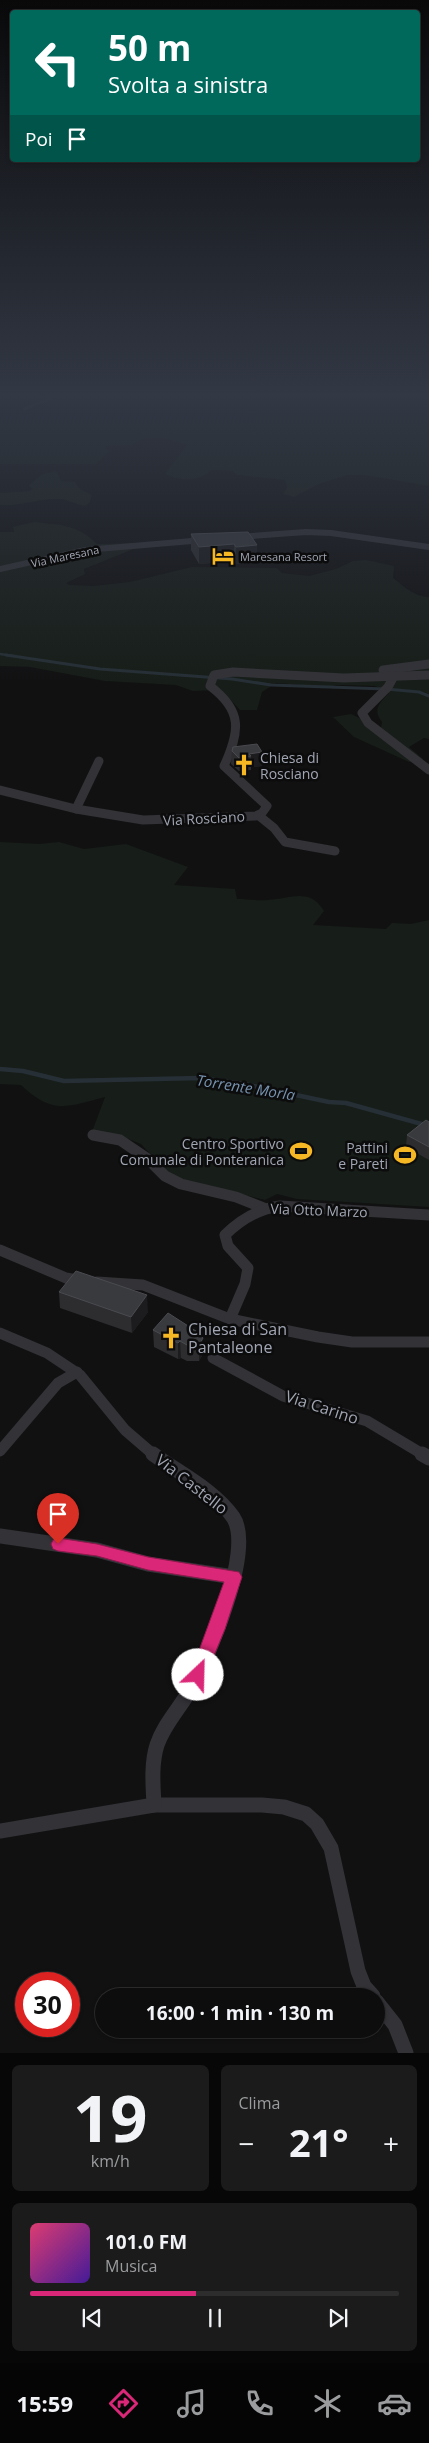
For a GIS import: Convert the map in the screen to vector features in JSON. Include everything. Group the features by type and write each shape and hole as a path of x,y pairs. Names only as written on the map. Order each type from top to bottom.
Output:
{"street":[{"path":"229,538 273,534 331,533 429,547"},
{"name":"Via Maresana","path":"0,569 86,550 211,539"},
{"path":"339,677 346,673 429,664"},
{"name":"Via Rosciano","path":"0,790 76,809 142,820 190,820 258,815 267,809 267,806 224,766 232,750 238,730 235,712 224,695 210,686 214,675 233,672 339,677 429,675"},
{"path":"394,676 386,689 366,706 362,713 368,723 429,770"},
{"path":"76,809 99,761"},
{"path":"258,815 274,828 285,842 335,851"},
{"path":"93,1135 120,1140 137,1151 165,1176 181,1184 236,1198 264,1208"},
{"name":"Via Otto Marzo","path":"230,1319 248,1274 245,1264 227,1246 225,1235 264,1208 280,1206 429,1215"},
{"path":"0,1250 66,1278 142,1285 230,1319 352,1342 429,1342"},
{"name":"Via Castello","path":"0,1333 17,1338 77,1372 130,1436 217,1500 234,1518 240,1530 240,1544 234,1577 205,1660 192,1689 163,1731 157,1744 152,1761 154,1805"},
{"name":"Via Carino","path":"213,1358 283,1396 367,1421 429,1458"},
{"path":"0,1451 58,1383 77,1372"},
{"path":"0,1536 97,1550 148,1564 234,1577"},
{"path":"0,1830 36,1826 154,1805 262,1805 284,1807 306,1814 317,1824 331,1848 358,1971 366,1988"},
{"path":"385,2012 403,2039 406,2053"}],"shaded area":[{"path":"82,490 92,495 90,502 85,506 62,499 0,505 0,493"},
{"path":"286,490 308,490 294,497 283,494"},
{"path":"34,522 61,525 75,529 90,537 97,544 134,543 141,546 84,569 85,574 66,583 69,585 93,586 130,582 192,567 277,568 282,573 309,576 336,569 353,561 366,560 394,566 393,578 414,593 429,597 429,739 424,738 409,747 423,759 409,762 354,737 333,717 351,714 381,728 382,722 377,710 380,703 389,693 375,686 338,685 326,687 276,683 262,692 257,710 240,710 221,690 193,691 176,685 105,681 30,667 0,666 0,532 14,532 13,527"},
{"path":"0,842 39,844 59,842 84,849 126,844 188,867 174,885 235,889 237,899 264,900 299,896 312,899 324,911 313,925 386,929 392,923 411,924 429,920 429,1207 297,1199 277,1194 265,1200 171,1177 141,1144 118,1135 92,1132 105,1097 70,1106 51,1105 32,1095 21,1085 0,1084"}],"building":[{"path":"248,532 257,545 236,547 234,544 199,547 191,534"},
{"path":"257,744 262,752 249,754 251,756 239,758 232,751 233,747"},
{"path":"426,1120 429,1122 429,1147 407,1135"},
{"path":"76,1271 147,1295 131,1317 59,1292"},
{"path":"168,1313 199,1333 203,1338 199,1345 187,1345 180,1341 178,1343 153,1330"}],"waterway":[{"path":"0,654 14,656"},
{"path":"6,655 100,669 232,679 271,685 386,689 419,692 429,696"},
{"name":"Torrente Morla","path":"0,1069 23,1071 64,1081 200,1078 244,1084 329,1102 346,1103 429,1126"}],"place":[{"name":"Maresana Resort","path":"223,556"},
{"name":"Chiesa di Rosciano","path":"244,765"},
{"name":"Centro Sportivo Comunale di Ponteranica","path":"301,1151"},
{"name":"Pattini e Pareti","path":"405,1155"},
{"name":"Chiesa di San Pantaleone","path":"171,1338"}],"route":[{"path":"58,1544 97,1550 148,1564 234,1577 223,1613 198,1675"}]}
